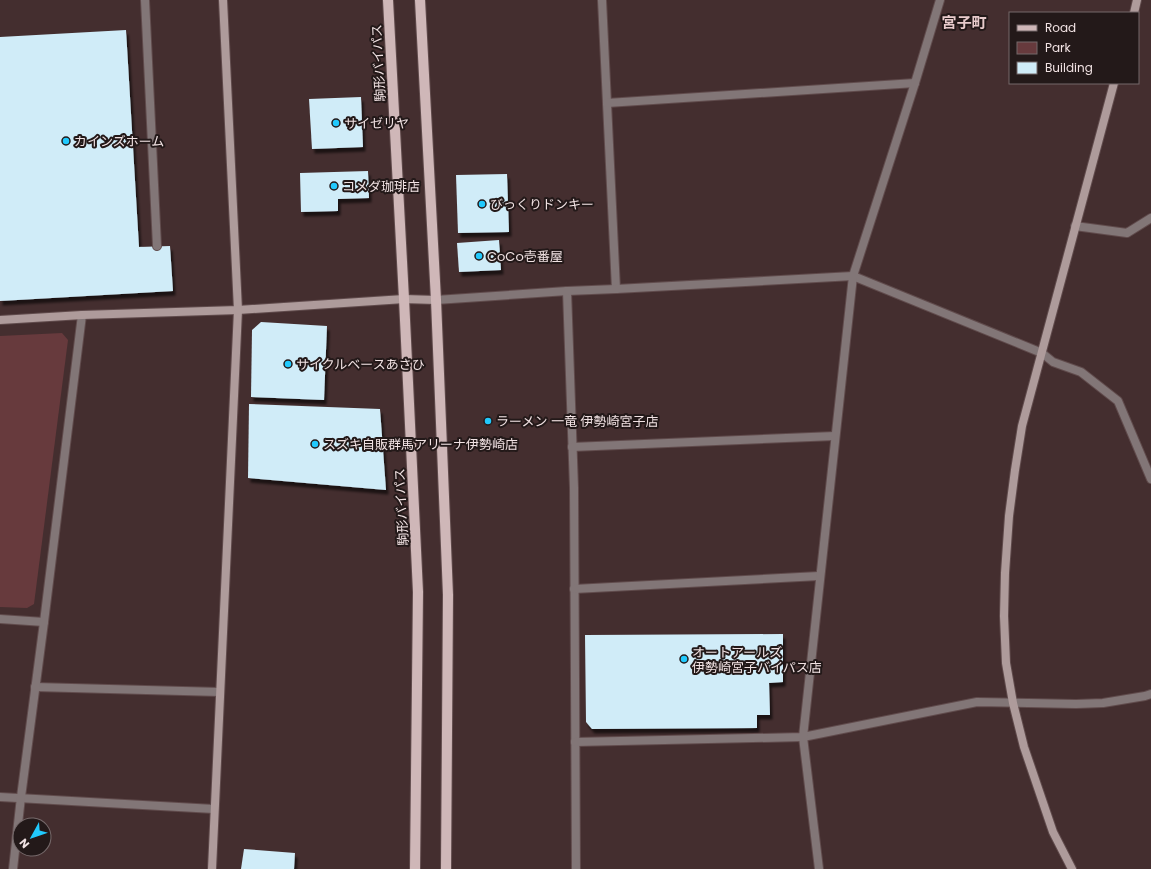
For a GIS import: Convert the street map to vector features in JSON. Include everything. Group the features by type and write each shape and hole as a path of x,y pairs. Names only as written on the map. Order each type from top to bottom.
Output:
{"main road":[{"name":"駒形バイパス","path":"388,0 418,592 415,869"},
{"path":"420,0 436,300 448,595 446,869"}],"street":[{"path":"145,0 158,246"},
{"path":"212,869 238,310 223,0"},
{"path":"602,0 616,289"},
{"path":"818,869 803,737 853,276 940,0"},
{"path":"1134,12 1137,0"},
{"path":"607,103 915,83"},
{"path":"1072,869 1053,832 1024,746 1013,703 1006,663 1004,616 1005,573 1009,516 1022,426 1114,84"},
{"path":"1075,226 1126,233 1151,218"},
{"path":"0,320 82,315 238,310 404,299 436,300 567,291 853,276 1042,353 1053,362 1081,372 1118,401 1151,479"},
{"path":"567,291 574,488 576,869"},
{"path":"13,869 82,315"},
{"path":"572,447 835,436"},
{"path":"574,589 820,576"},
{"path":"0,619 44,622"},
{"path":"35,687 220,692"},
{"path":"575,742 803,737 977,702 1076,704 1103,703 1151,694"},
{"path":"0,796 214,809"}],"green space":[{"path":"62,333 68,340 34,604 27,608 0,607 0,336"}],"building":[{"name":"カインズホーム","path":"126,30 139,247 170,246 173,291 0,301 0,37"},
{"name":"サイゼリヤ","path":"361,97 363,147 312,149 309,99"},
{"name":"コメダ珈琲店","path":"368,171 369,198 338,199 338,211 301,212 300,173"},
{"name":"びっくりドンキー","path":"507,174 509,232 458,233 456,175"},
{"name":"CoCo壱番屋","path":"499,240 501,270 459,272 457,243"},
{"name":"サイクルベースあさひ","path":"261,322 327,326 324,400 251,397 252,330"},
{"name":"スズキ自販群馬アリーナ伊勢崎店","path":"249,404 380,409 386,490 248,478"},
{"name":"オートアールズ 伊勢崎宮子バイパス店","path":"783,634 783,682 769,683 770,715 757,715 757,728 592,729 586,722 585,635"},
{"path":"244,849 295,853 294,869 241,869"}],"place":[{"name":"サイゼリヤ","path":"336,123"},
{"name":"カインズホーム","path":"66,141"},
{"name":"コメダ珈琲店","path":"334,186"},
{"name":"びっくりドンキー","path":"482,204"},
{"name":"CoCo壱番屋","path":"479,256"},
{"name":"サイクルベースあさひ","path":"288,364"},
{"name":"ラーメン 一竜 伊勢崎宮子店","path":"488,421"},
{"name":"スズキ自販群馬アリーナ伊勢崎店","path":"315,444"},
{"name":"オートアールズ 伊勢崎宮子バイパス店","path":"684,659"}],"district":[{"name":"宮子町","path":"964,23"}]}
